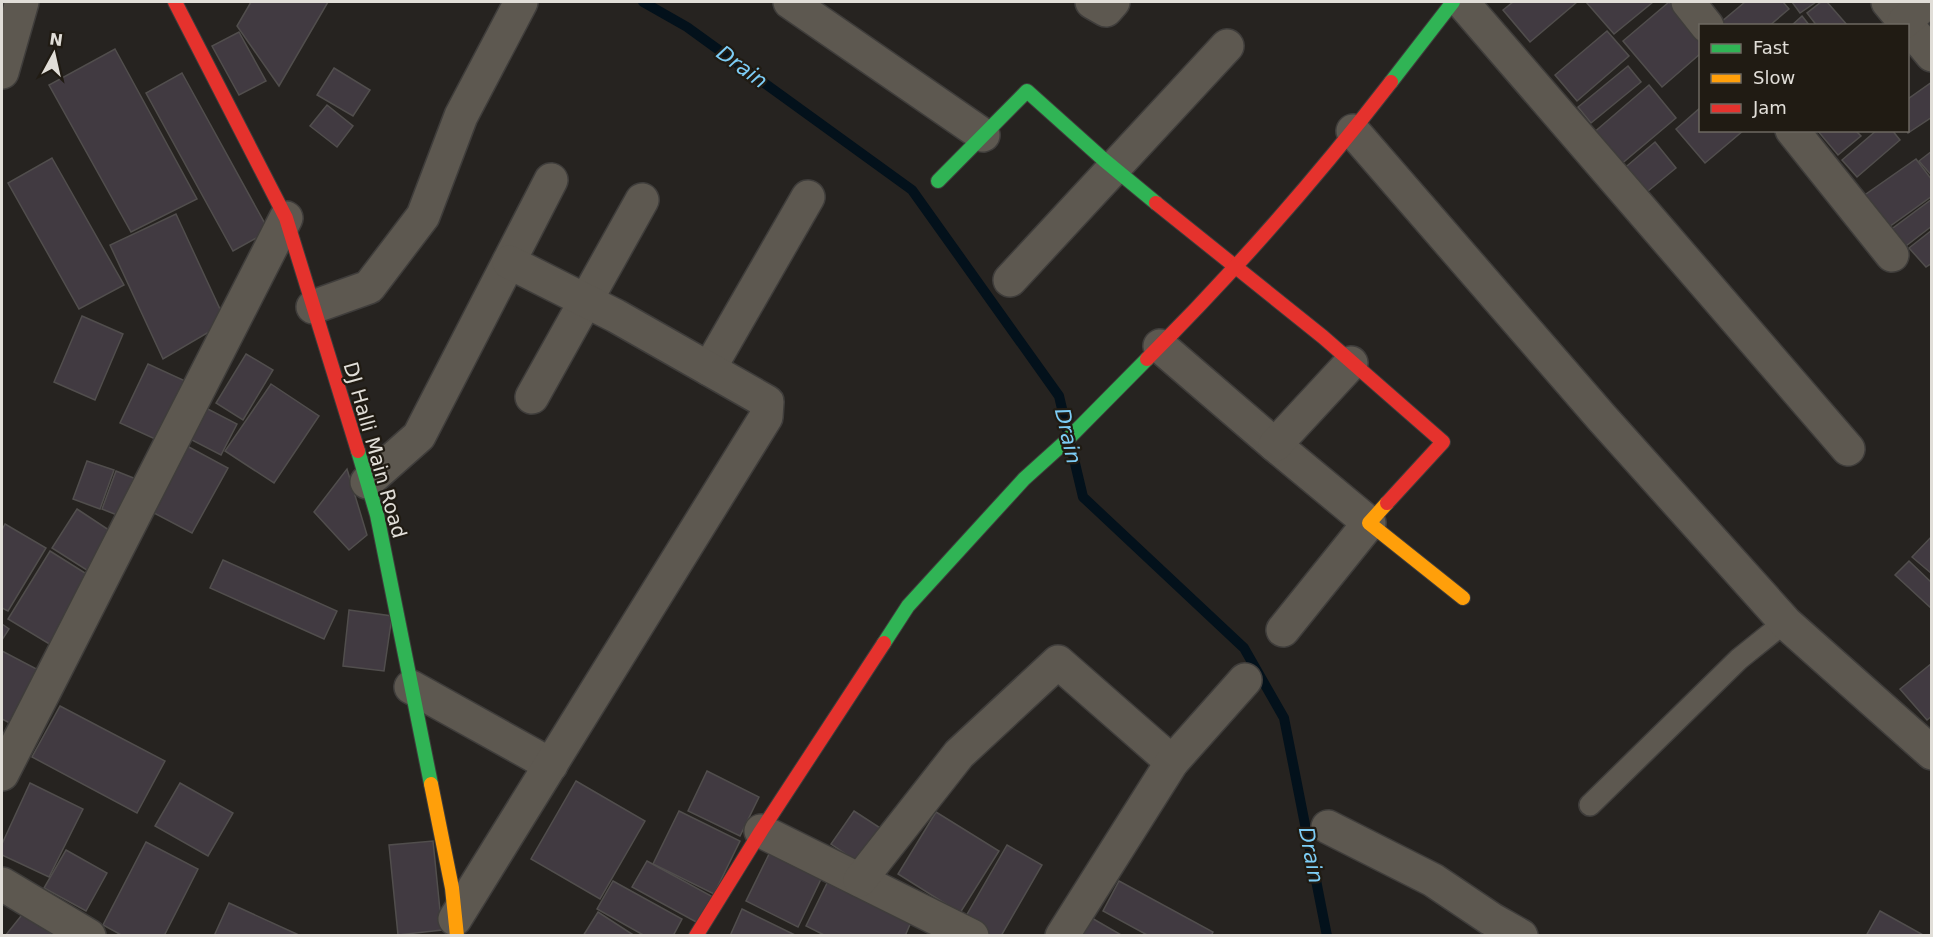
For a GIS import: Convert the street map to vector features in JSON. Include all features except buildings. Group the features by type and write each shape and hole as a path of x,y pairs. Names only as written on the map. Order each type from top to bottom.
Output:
{"street":[{"path":"4,55 22,2"},
{"name":"DJ Halli Main Road","path":"176,2 286,218 377,515 452,888 456,927"},
{"path":"313,307 369,287 423,216 461,117 521,2"},
{"path":"790,2 982,135"},
{"path":"1092,2 1106,10 1113,2"},
{"path":"696,936 761,831 908,606 1024,479 1082,425 1236,267 1353,131 1454,2"},
{"path":"1462,2 1848,449"},
{"path":"1688,2 1705,24"},
{"path":"1907,8 1932,55"},
{"path":"1010,280 1227,46"},
{"path":"938,180 1027,91 1113,168 1236,267 1408,410 1443,442 1369,523 1282,630"},
{"path":"1353,131 1602,418 1785,622 1932,753"},
{"path":"1794,132 1892,255"},
{"path":"367,482 419,436 551,180"},
{"path":"709,369 808,197"},
{"path":"532,397 642,200"},
{"path":"2,774 286,218"},
{"path":"456,927 551,765 766,417 767,402 586,301 509,262"},
{"path":"1160,346 1275,445 1463,598"},
{"path":"1275,445 1351,363"},
{"path":"860,880 959,754 1058,662 1172,762"},
{"path":"1062,936 1172,762 1245,680"},
{"path":"411,687 551,765"},
{"path":"1328,826 1433,880 1521,936"},
{"path":"761,831 972,936"},
{"path":"2,884 89,936"}],"lane":[{"path":"1590,805 1738,659 1785,622"}],"waterway":[{"name":"Drain","path":"643,2 687,27 912,190 1059,396 1083,497 1244,648 1284,718 1327,936"}],"traffic: fast":[{"path":"1391,82 1453,2"},
{"path":"938,181 1027,91 1156,203"},
{"path":"884,643 908,606 1024,479 1065,442 1147,359"},
{"path":"358,451 377,515 431,784"}],"traffic: slow":[{"path":"1387,503 1369,523 1463,598"},
{"path":"431,784 452,888 457,936"}],"traffic: jam":[{"path":"175,2 286,218 358,451"},
{"path":"1147,359 1273,224 1391,82"},
{"path":"1156,203 1323,337 1443,442 1387,503"},
{"path":"696,936 761,831 884,643"}]}
